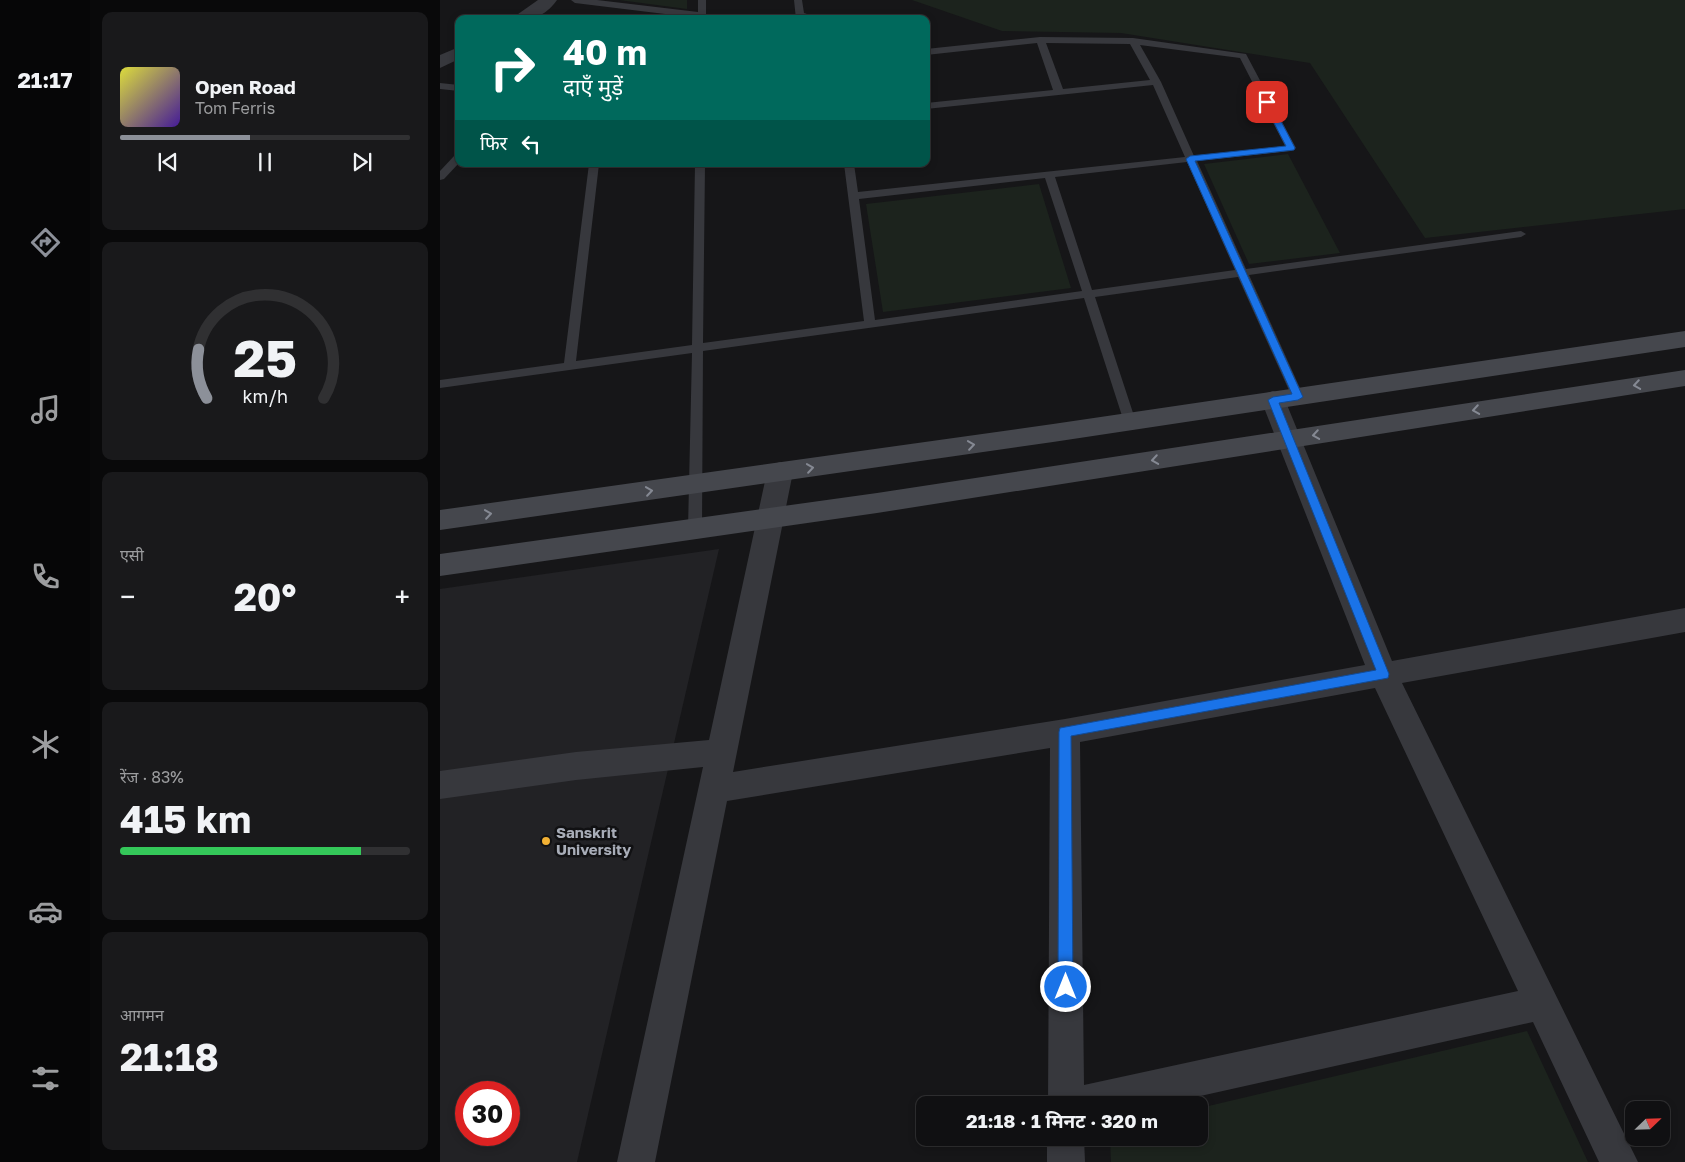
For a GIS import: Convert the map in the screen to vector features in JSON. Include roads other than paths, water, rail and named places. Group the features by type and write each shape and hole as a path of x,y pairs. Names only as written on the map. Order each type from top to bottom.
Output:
{"street":[{"path":"527,15 540,8 548,0"},
{"path":"440,62 455,54"},
{"path":"440,520 1130,422 1685,339"},
{"path":"440,565 770,518 1685,378"},
{"path":"1285,399 1289,439 1383,674 1619,1162"},
{"path":"636,1162 780,472"},
{"path":"714,789 1065,732 1684,622"},
{"path":"1065,732 1066,1096"},
{"path":"440,785 576,766 721,752"},
{"path":"1118,1096 1542,1003"},
{"path":"1066,1146 1066,1162"}],"lane":[{"path":"575,0 687,15"},
{"path":"702,0 702,15"},
{"path":"798,0 800,15"},
{"path":"1040,40 1059,92"},
{"path":"853,196 1291,148 1243,56 1120,40 1040,40 930,52"},
{"path":"1133,42 1156,82 1242,273 1285,399"},
{"path":"930,44 954,49"},
{"path":"930,106 1156,82"},
{"path":"440,86 455,88"},
{"path":"440,177 455,161"},
{"path":"569,366 594,167"},
{"path":"695,529 700,167"},
{"path":"849,167 870,325"},
{"path":"1050,174 1130,422"},
{"path":"440,384 1521,234"}],"place":[{"name":"Sanskrit University","path":"546,841"}]}
